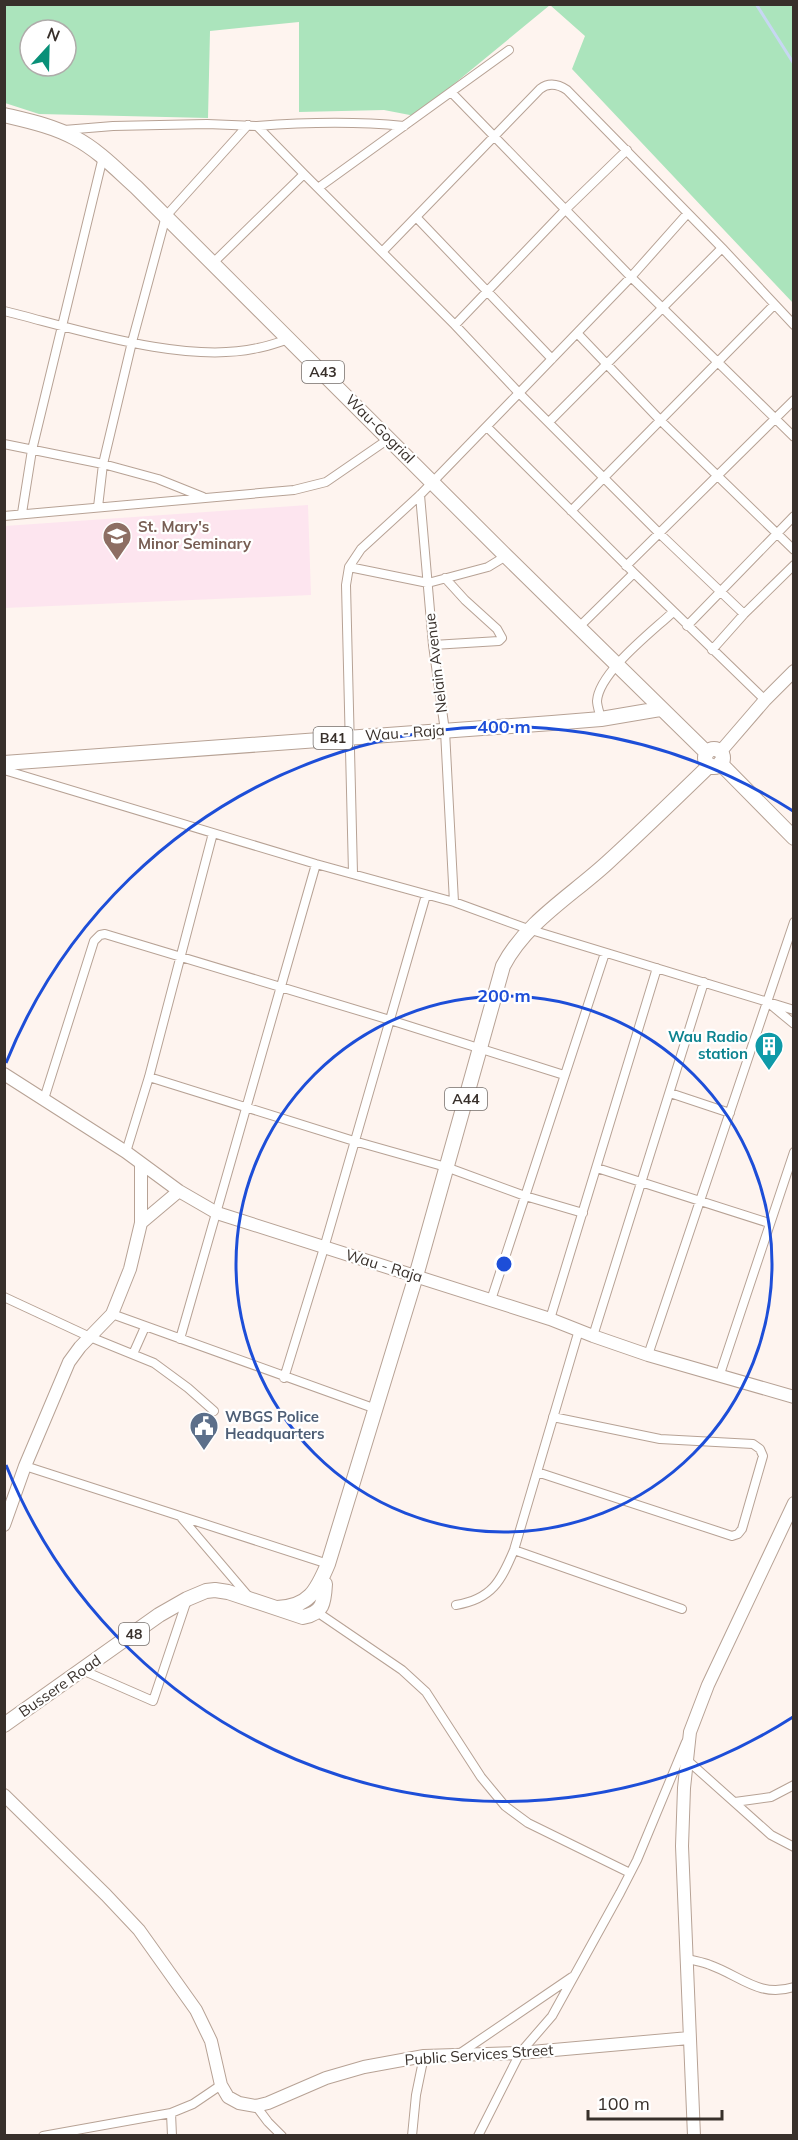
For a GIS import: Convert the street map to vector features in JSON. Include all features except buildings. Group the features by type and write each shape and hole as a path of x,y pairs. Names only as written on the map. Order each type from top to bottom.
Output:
{"main road":[{"name":"Wau-Gogrial","path":"4,115 60,131 77,139 103,157 166,216 660,709 714,758 794,838"},
{"name":"Wau - Raja","path":"4,763 601,719 660,709"},
{"name":"A44","path":"277,1608 297,1605 315,1592 328,1564 416,1276 503,966 528,929 606,864 714,758"},
{"name":"A44","path":"317,1612 322,1606 326,1584 320,1584"},
{"name":"Bussere Road","path":"4,1725 159,1615 187,1599 215,1590 303,1617 317,1612"}],"street":[{"path":"318,188 509,50"},
{"path":"382,252 540,89 545,85 556,84 567,90 627,150 794,325"},
{"path":"451,92 662,309 794,437"},
{"path":"60,131 113,126 315,122 366,122 404,126"},
{"path":"252,125 455,325 519,393 659,533 744,614"},
{"path":"98,507 103,464 132,342 166,216 252,125"},
{"path":"455,325 566,209 627,150"},
{"path":"22,513 32,450 103,157"},
{"path":"213,263 304,174"},
{"path":"353,873 346,585 349,567 361,549 420,495 487,427 631,277 687,214"},
{"path":"416,217 552,359"},
{"path":"549,422 722,248"},
{"path":"572,511 774,305"},
{"path":"4,311 132,342 180,350 217,352 257,349 289,339"},
{"path":"577,333 661,421 794,550"},
{"path":"627,566 794,400"},
{"path":"487,427 633,573 765,700"},
{"path":"4,516 294,490 326,482 390,438"},
{"path":"4,444 103,464 158,479 207,498"},
{"name":"Nelain Avenue","path":"420,495 433,645 445,731 454,902"},
{"path":"687,626 794,516"},
{"path":"349,567 428,583 488,567 506,556"},
{"path":"712,650 744,614 794,565"},
{"path":"579,627 633,573"},
{"path":"433,645 502,638 497,629 445,578"},
{"path":"601,719 597,700 605,681 616,665 673,612"},
{"path":"714,758 794,671"},
{"path":"4,770 316,864 454,902 528,929 794,1010"},
{"path":"126,1152 149,1077 213,833"},
{"path":"180,1339 316,864"},
{"path":"284,1377 324,1248 426,895"},
{"path":"648,1355 794,922"},
{"path":"44,1099 94,941 105,934 564,1075"},
{"path":"491,1300 605,953"},
{"path":"550,1319 657,968"},
{"path":"593,1336 704,982"},
{"path":"767,1001 794,1024"},
{"name":"Wau - Raja","path":"4,1074 126,1152 179,1191 217,1213 550,1319 648,1355 794,1397"},
{"path":"149,1077 446,1167 525,1196 583,1213"},
{"path":"670,1093 730,1113"},
{"path":"720,1374 794,1152"},
{"path":"4,1526 8,1505 69,1362 112,1314 127,1277 141,1223 141,1163"},
{"path":"597,1168 769,1223"},
{"path":"141,1223 179,1191"},
{"path":"4,1298 154,1363 214,1412"},
{"path":"112,1314 376,1409"},
{"path":"133,1354 145,1327"},
{"path":"456,1605 480,1599 490,1591 507,1566 579,1330"},
{"path":"537,1472 732,1536 738,1534 742,1528 763,1456 760,1449 753,1444 660,1439 553,1417"},
{"path":"25,1466 328,1564"},
{"path":"478,2136 520,2053 552,2016 630,1873 708,1685 794,1503"},
{"path":"180,1516 253,1600"},
{"path":"513,1550 682,1609"},
{"path":"82,1671 153,1701 187,1599"},
{"path":"317,1612 402,1670 426,1692 481,1777 505,1806 528,1823 630,1873"},
{"path":"690,1731 682,1846 694,2136"},
{"path":"687,1760 771,1836 794,1847"},
{"path":"735,1802 771,1797 794,1785"},
{"path":"4,1795 139,1930 196,2010 211,2041 221,2085 228,2097 239,2103 256,2106 282,2136"},
{"path":"688,1959 711,1965 763,1990 781,1991 794,1987"},
{"path":"459,2055 575,1975"},
{"name":"Public Services Street","path":"256,2106 326,2078 364,2067 424,2056 520,2053 689,2038"},
{"path":"412,2136 416,2095 424,2056"},
{"path":"48,2135 171,2113 193,2104 221,2085"},
{"path":"171,2113 171,2136"}],"shaded area":[{"name":"St. Mary's Minor Seminary","path":"308,505 311,595 5,608 5,526"}],"green space":[{"path":"5,5 550,5 415,116 384,110 299,112 299,22 210,31 208,118 39,114 5,103"},
{"path":"550,5 793,5 793,303 572,69 585,36"}],"waterway":[{"path":"756,4 794,64"}],"place":[{"name":"St. Mary's Minor Seminary","path":"117,562"},
{"name":"Wau Radio station","path":"769,1072"},
{"name":"WBGS Police Headquarters","path":"204,1452"}]}
